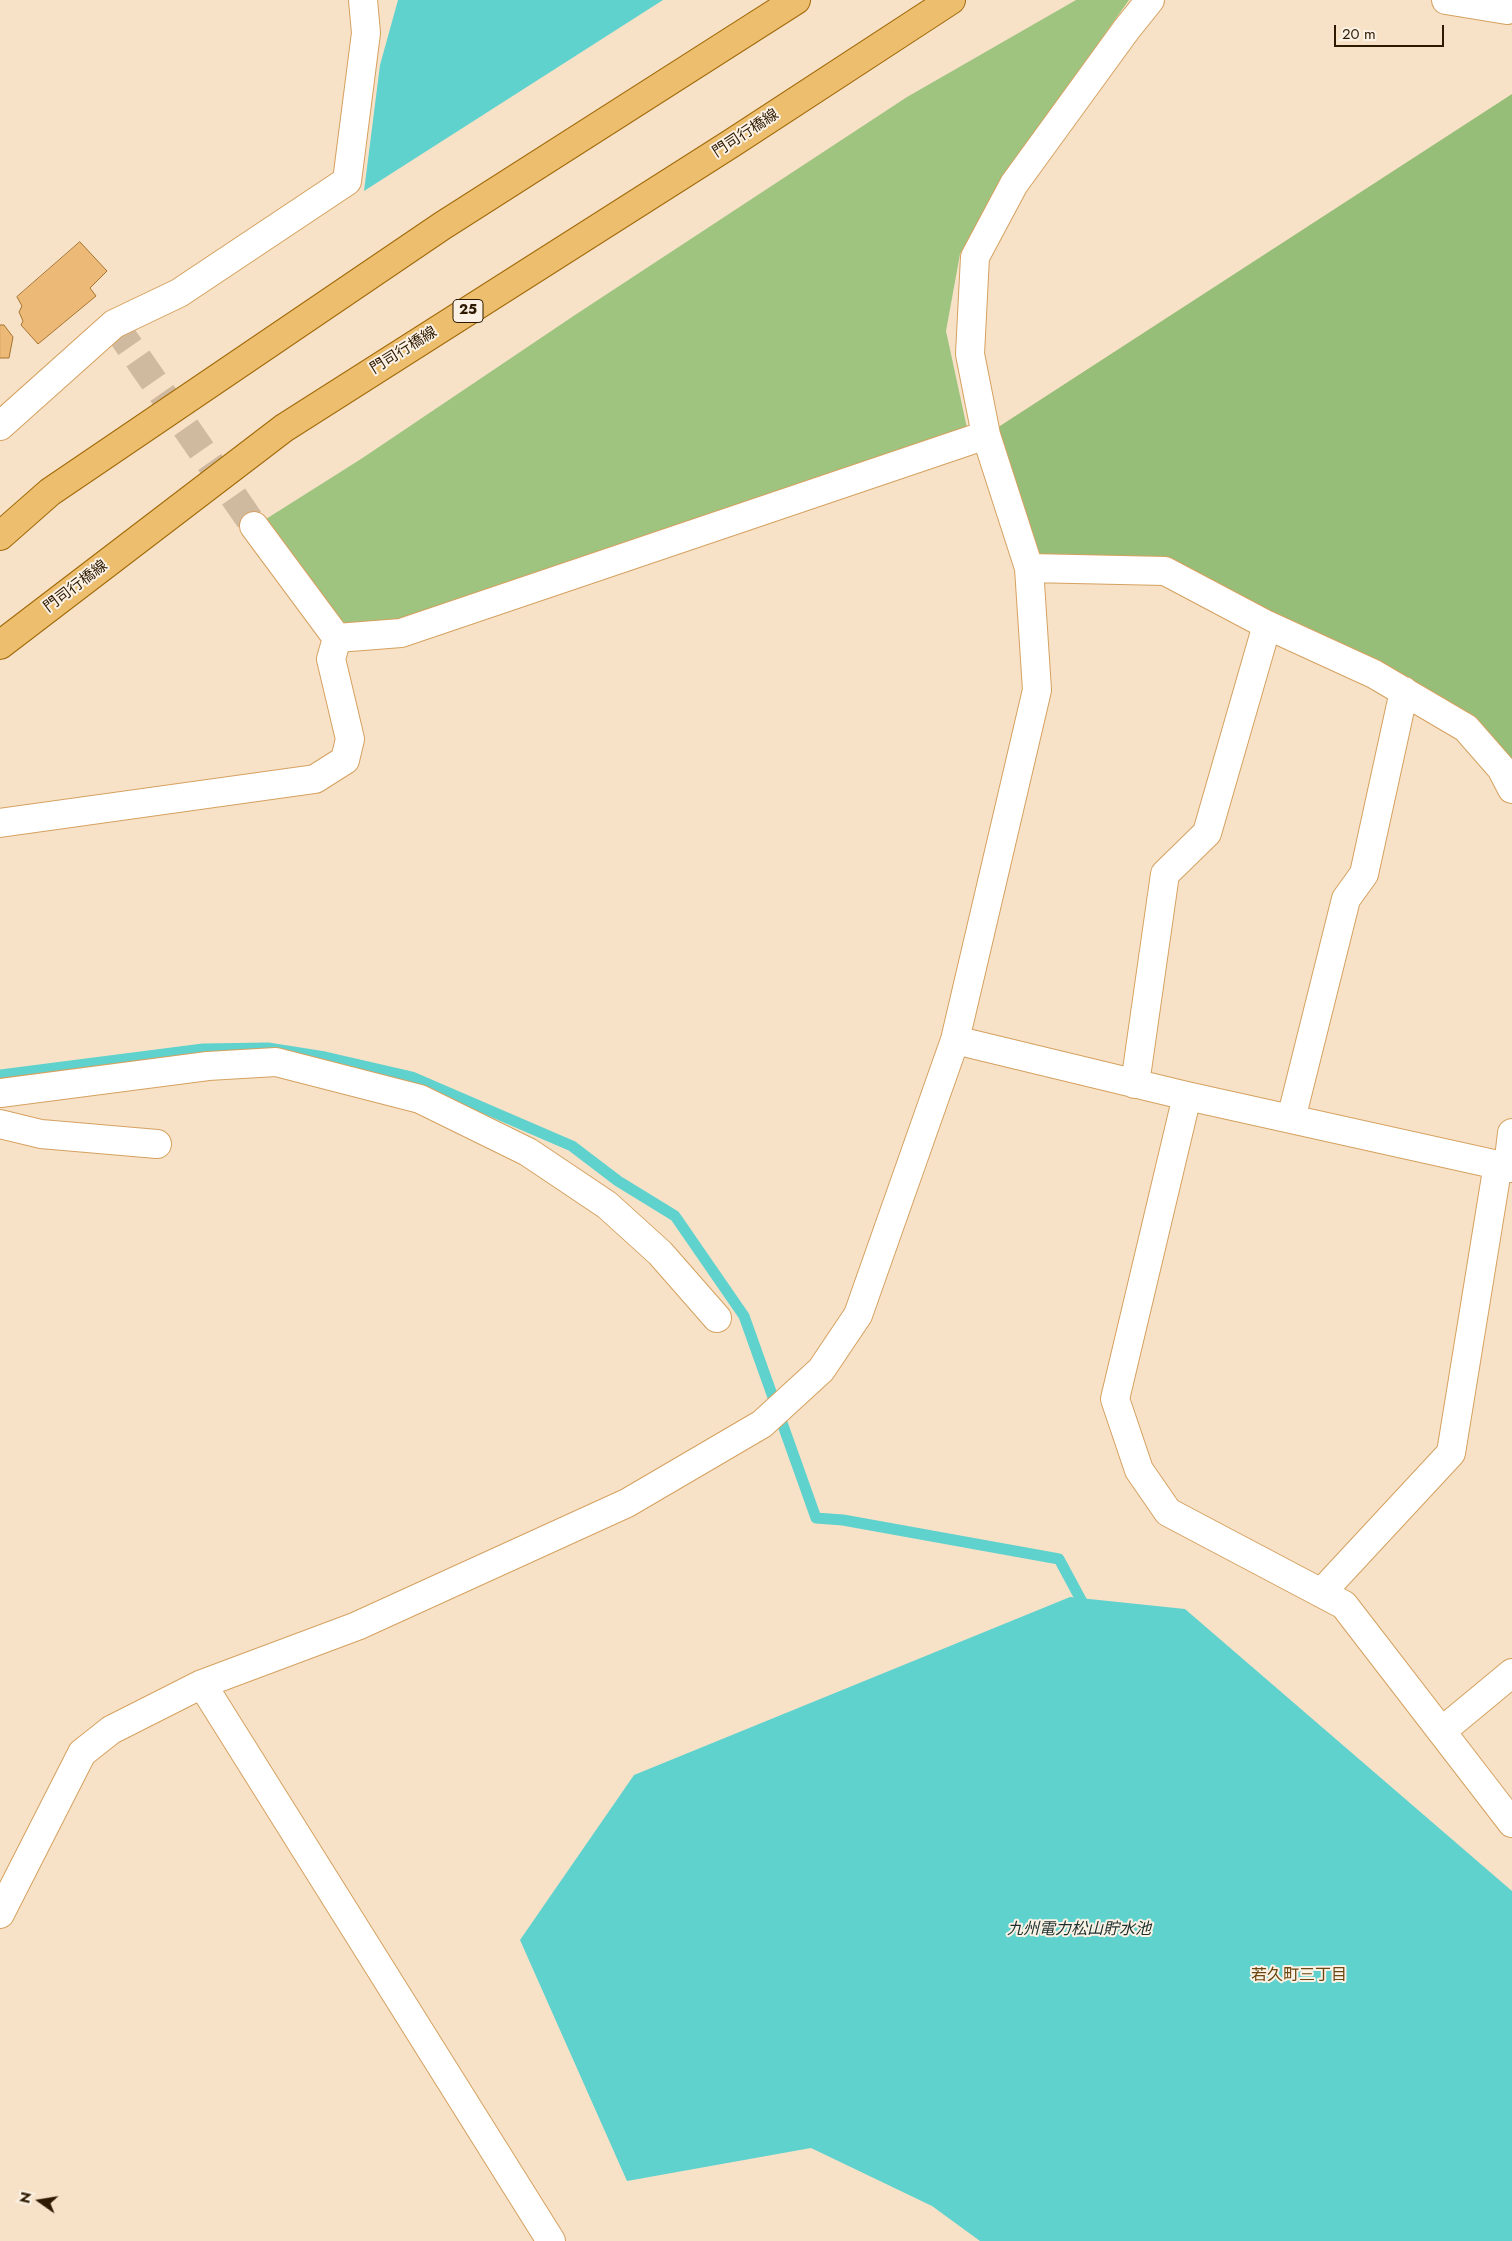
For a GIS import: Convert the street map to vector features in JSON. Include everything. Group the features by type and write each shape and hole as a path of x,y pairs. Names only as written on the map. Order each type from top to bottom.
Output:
{"main road":[{"path":"0,536 50,492 442,226 796,0"},
{"name":"門司行橋線","path":"0,645 284,428 732,143 951,0"}],"street":[{"path":"0,426 114,324 179,293 346,181 366,33 363,0"},
{"path":"0,1914 82,1753 111,1730 202,1684 357,1626 627,1503 762,1424 821,1370 858,1315 955,1040 1037,690 1028,568 986,435 970,354 975,256 1014,184 1120,37 1150,0"},
{"path":"1446,0 1507,10"},
{"path":"337,638 401,632 986,435"},
{"path":"254,526 337,638"},
{"path":"1028,568 1165,571 1267,625 1374,674 1466,728 1501,768 1512,789"},
{"path":"1135,1084 1164,874 1207,833 1267,625"},
{"path":"0,823 315,779 345,760 350,739 331,659 337,638"},
{"path":"1291,1119 1346,899 1364,874 1404,692"},
{"path":"955,1040 1187,1096 1506,1166"},
{"path":"0,1093 208,1066 276,1062 420,1099 528,1152 607,1205 660,1253 717,1318"},
{"path":"1187,1096 1115,1399 1139,1470 1168,1512 1344,1605 1512,1823"},
{"path":"0,1124 41,1134 157,1144"},
{"path":"1321,1593 1452,1453 1512,1133"},
{"path":"1442,1731 1512,1673"},
{"path":"202,1684 551,2241"}],"green space":[{"path":"1076,0 1129,0 1055,104 960,254 946,331 967,428 410,628 341,623 330,611 266,519 361,459 575,315 907,97"},
{"path":"1512,94 1512,770 1466,728 1165,571 1029,568 986,435"}],"water":[{"path":"398,0 663,0 364,191 380,65"},
{"name":"九州電力松山貯水池","path":"1070,1597 1185,1609 1512,1891 1512,2241 980,2241 932,2206 811,2148 627,2181 520,1940 634,1775"}],"building":[{"path":"80,242 107,271 90,288 96,296 38,344 21,325 23,321 19,312 22,306 17,297"},
{"path":"0,325 4,325 13,337 9,358 0,358"}],"waterway":[{"path":"0,1075 203,1049 268,1048 325,1057 412,1077 572,1146 618,1181 675,1216 744,1316 816,1518 843,1520 1059,1559 1087,1611"}],"tunnel":[{"path":"114,324 254,526"}],"district":[{"name":"若久町三丁目","path":"1299,1976"}]}
